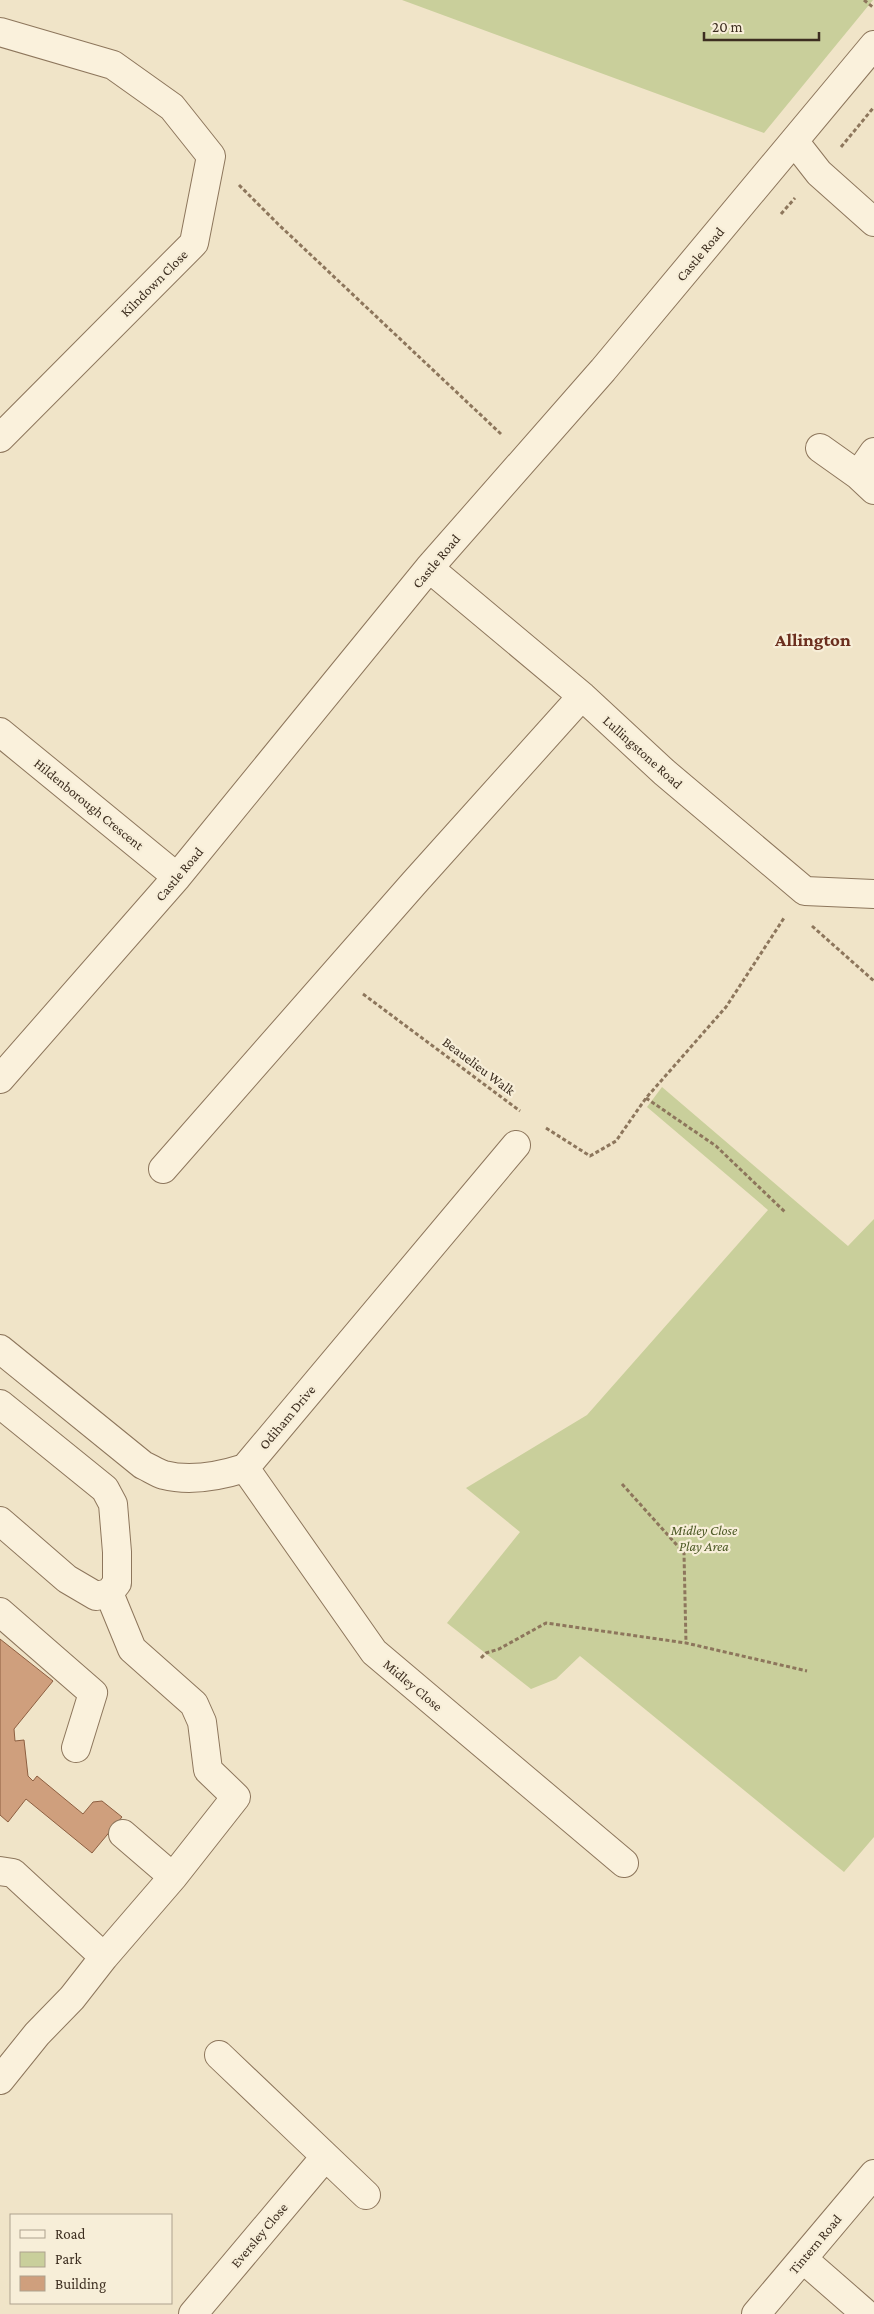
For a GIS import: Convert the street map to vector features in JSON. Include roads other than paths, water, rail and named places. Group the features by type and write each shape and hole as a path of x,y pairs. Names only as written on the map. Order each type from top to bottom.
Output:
{"street":[{"name":"Kilndown Close","path":"0,32 113,65 172,107 211,156 194,243 0,438"},
{"name":"Castle Road","path":"0,1079 177,877 429,568 603,370 874,45"},
{"path":"794,141 819,173 874,222"},
{"path":"820,448 866,482 874,452"},
{"name":"Lullingstone Road","path":"429,568 582,696 798,899 874,894"},
{"path":"163,1169 334,973 582,696"},
{"name":"Hildenborough Crescent","path":"0,732 177,877"},
{"name":"Odiham Drive","path":"245,1468 516,1145"},
{"path":"0,1349 143,1465 164,1474 193,1477 218,1476 245,1468"},
{"path":"0,1404 105,1488 113,1504 117,1552 117,1583 109,1593 96,1596 67,1578 0,1521"},
{"name":"Midley Close","path":"245,1468 374,1652 624,1863"},
{"path":"0,2080 37,2034 72,1998 104,1957 173,1877 236,1797 208,1770 202,1722 194,1704 132,1649 109,1593"},
{"path":"0,1612 93,1693 76,1748"},
{"path":"123,1834 173,1877"},
{"path":"0,1871 13,1873 104,1957"},
{"path":"219,2056 366,2195"},
{"name":"Eversley Close","path":"193,2314 325,2157"},
{"name":"Tintern Road","path":"756,2314 874,2174"},
{"path":"803,2259 866,2314"}],"district":[{"name":"Allington","path":"813,639"}],"park label":[{"name":"Midley Close Play Area","path":"704,1538"}]}
